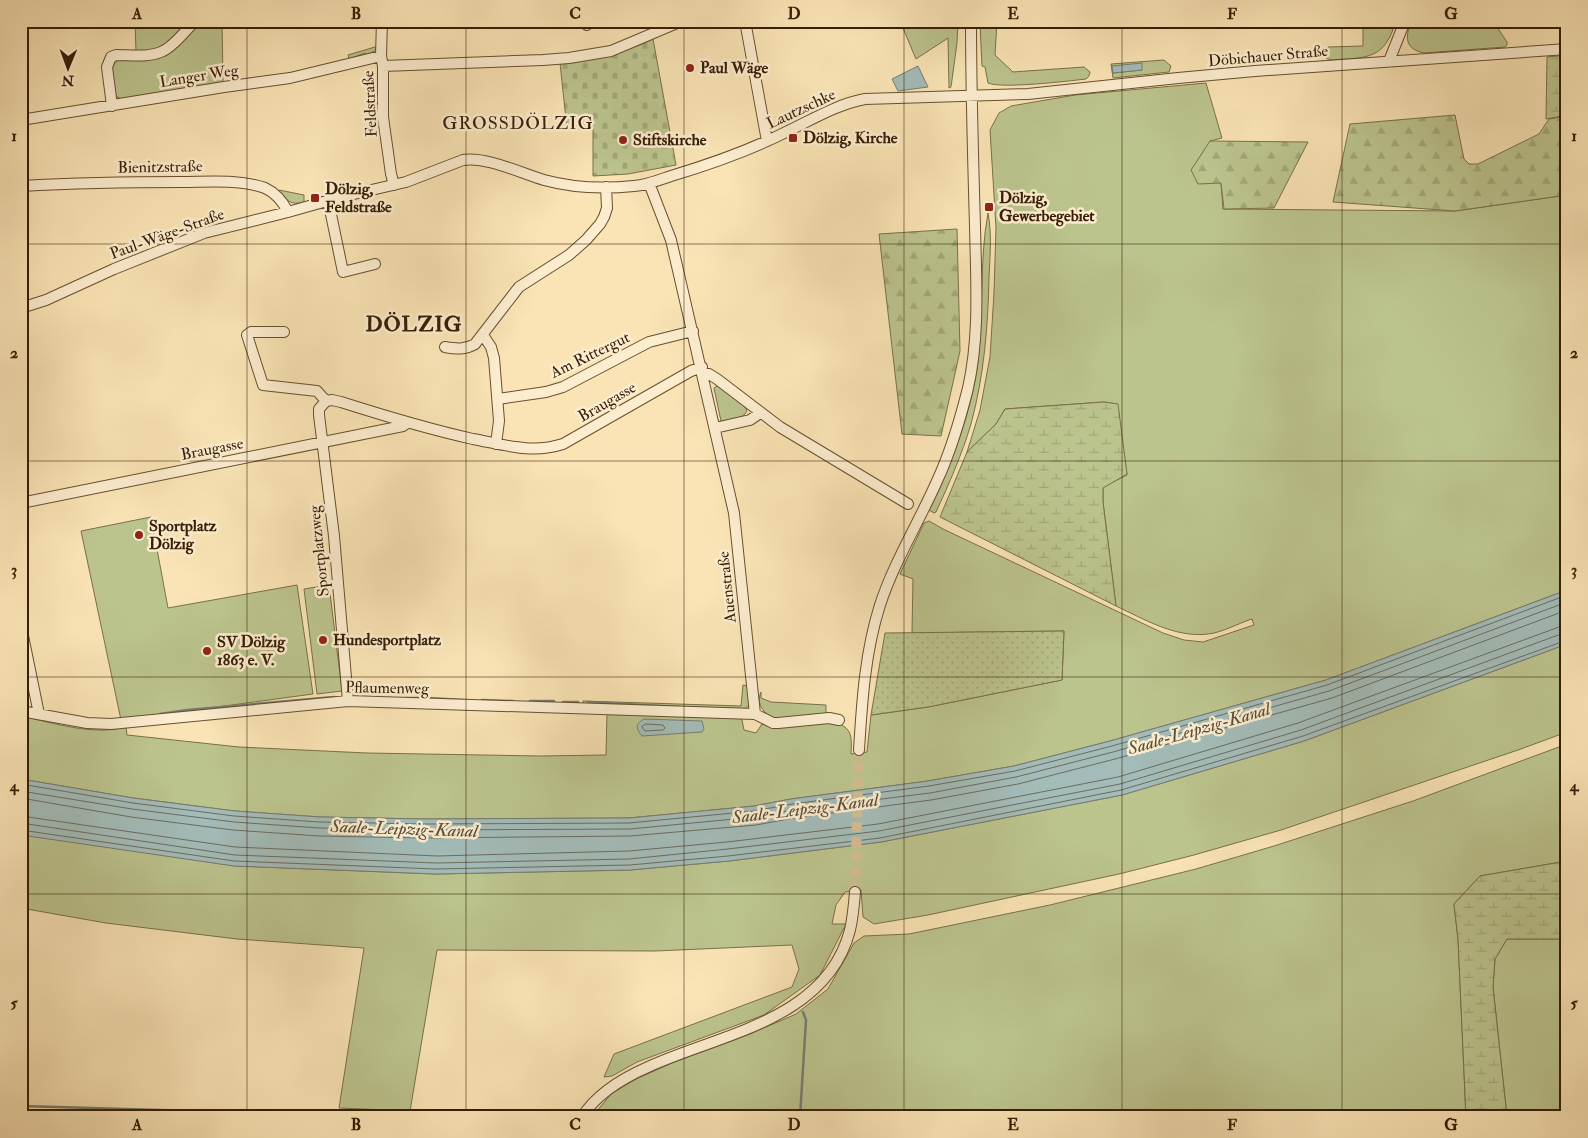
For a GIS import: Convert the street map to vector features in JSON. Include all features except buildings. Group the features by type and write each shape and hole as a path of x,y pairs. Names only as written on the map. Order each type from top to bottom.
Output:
{"street":[{"name":"Feldstraße","path":"382,21 383,117 394,185"},
{"name":"Langer Weg","path":"21,120 290,78 382,61 543,60 569,58 611,51 682,21"},
{"path":"745,21 767,141"},
{"path":"859,750 862,697 871,638 881,603 897,563 947,458 962,411 971,372 977,271 971,21"},
{"path":"1389,61 1405,21"},
{"path":"112,106 107,67 112,56 145,55 164,51 194,22"},
{"name":"Döbichauer Straße","path":"972,97 1028,94 1178,78 1567,49"},
{"name":"Lautzschke","path":"649,183 696,169 767,141 845,104 856,101 875,98 972,97"},
{"name":"Paul-Wäge-Straße","path":"21,308 46,300 114,269 204,233 328,200 394,185 468,159 482,161 557,183 584,187 635,186 649,183"},
{"name":"Bienitzstraße","path":"21,186 138,182 229,182 270,191 280,200 288,212"},
{"name":"Auenstraße","path":"649,183 671,240 734,512 755,714"},
{"path":"445,347 459,349 468,348 475,344 520,287 569,256 586,240 604,217 607,208 606,187"},
{"path":"328,200 344,272 375,264"},
{"name":"Am Rittergut","path":"498,399 546,392 564,387 649,342 693,331"},
{"path":"284,332 251,332 247,335 263,384 317,391 326,401"},
{"path":"483,335 491,347 494,358 499,422 496,444"},
{"name":"Braugasse","path":"326,401 341,402 407,423 496,444 535,449 550,448 563,444 691,371 702,371"},
{"path":"702,371 717,379 780,427 908,504"},
{"name":"Sportplatzweg","path":"326,401 319,409 334,536 348,701"},
{"path":"715,428 750,420 760,413"},
{"name":"Braugasse","path":"21,503 403,426 407,423"},
{"path":"21,626 39,714"},
{"name":"Pflaumenweg","path":"21,711 87,723 111,724 348,701 755,714"},
{"path":"755,714 773,723 829,718 839,720"},
{"path":"582,1117 601,1095 627,1077 658,1062 712,1043 767,1020 795,1004 817,986 832,969 845,944 852,919 855,892"}],"green space":[{"path":"135,21 191,21 162,49 136,52"},
{"path":"198,21 222,21 223,83 121,99 116,96 113,90 111,67 118,60 156,57"},
{"path":"900,21 958,21 951,87 949,88 948,38 916,59"},
{"path":"983,21 997,21 995,55 1013,72 1084,67 1090,72 1089,76 1086,79 1036,84 995,85 988,83 985,67 982,66 980,24"},
{"path":"1363,21 1396,21 1388,41 1375,53 1361,58 1331,60 1326,58 1328,47 1363,46"},
{"path":"1411,21 1493,21 1507,42 1507,45 1505,47 1424,53 1413,49 1408,42 1407,38"},
{"path":"653,39 676,165 628,174 593,176 593,129 567,129 560,63 618,52"},
{"path":"375,47 376,50 367,55 365,53 349,59 348,55"},
{"path":"1567,55 1567,115 1546,119 1547,57"},
{"path":"1164,60 1171,66 1169,72 1113,78 1111,64","holes":["1113,66 1142,70 1113,73"]},
{"path":"1206,83 1222,138 1210,141 1221,183 1223,209 1455,211 1567,195 1567,590 1326,680 1110,741 1014,766 928,781 791,799 754,806 629,818 424,819 320,817 235,811 133,798 21,779 21,716 74,728 100,730 126,727 127,735 239,747 367,753 540,756 606,755 607,713 737,717 742,720 744,730 756,733 762,724 770,726 831,721 843,726 849,732 851,736 851,754 867,752 871,715 928,707 1062,680 1064,631 912,633 913,579 900,574 924,523 929,521 1163,633 1184,640 1203,642 1254,625 1252,619 1213,633 1184,633 1149,622 1116,606 1103,502 1103,487 1127,475 1117,404 1104,402 1005,409 996,424 967,452 980,410 990,357 996,228 990,130 999,113 1011,106 1075,95"},
{"path":"1455,115 1464,159 1469,164 1478,164 1539,134 1549,119 1567,116 1567,195 1455,211 1333,202 1350,124"},
{"path":"1210,141 1308,142 1274,208 1224,209 1221,183 1198,184 1191,170"},
{"path":"279,190 304,195 304,202 292,203"},
{"path":"988,213 990,245 988,314 979,388 964,446 946,491 934,513 929,510 959,438 975,381 980,343 983,250"},
{"path":"957,229 960,351 941,436 902,434 879,234"},
{"path":"719,385 744,406 747,410 744,415 733,420 721,421 714,388"},
{"path":"1104,402 1118,404 1127,474 1103,488 1103,502 1116,606 940,517 967,452 996,424 1005,409"},
{"name":"SV Dölzig 1863 e. V.","path":"151,517 168,608 297,585 313,694 121,720 81,531"},
{"name":"Hundesportplatz","path":"329,585 342,691 317,694 304,589"},
{"path":"1064,631 1062,680 928,707 871,715 885,633"},
{"path":"1567,644 1567,732 1281,830 1119,874 928,915 874,924 863,917 861,890 845,892 836,905 832,924 846,924 820,975 764,1015 637,1062 612,1076 604,1077 614,1054 792,987 799,969 792,945 655,951 437,950 410,1111 339,1108 364,948 237,939 106,923 21,908 21,834 235,866 436,874 630,870 729,861 881,842 1122,795 1304,741"},
{"path":"743,685 749,686 749,705 742,711 583,705 583,701 741,706"},
{"path":"761,692 761,698 771,702 826,705 826,715 772,719 761,707 759,700"},
{"path":"1567,744 1567,861 1480,876 1454,904 1458,939 1466,1117 592,1117 611,1094 636,1079 796,1014 828,989 854,943 864,936 909,934 1050,905 1196,869 1413,801"},
{"path":"1567,861 1567,939 1507,939 1495,959 1493,987 1507,1117 1466,1117 1458,939 1454,904 1480,876"},
{"path":"1507,939 1567,939 1567,1117 1507,1117 1493,987 1495,959"}],"water":[{"path":"1142,63 1142,70 1113,73 1112,66"},
{"path":"918,66 928,87 898,91 892,79"},
{"name":"Saale-Leipzig-Kanal","path":"1567,590 1567,644 1304,741 1122,795 881,842 729,861 630,870 436,874 234,866 21,835 21,779 133,798 235,811 320,817 424,819 629,818 754,806 791,799 928,781 1014,766 1326,680"},
{"path":"644,719 702,721 704,729 702,732 642,736 637,727"}],"waterway":[{"path":"160,714 334,697"},
{"path":"406,698 418,698"},
{"path":"428,698 463,700"},
{"path":"482,700 513,701"},
{"path":"530,701 554,701"},
{"path":"563,702 578,702"},
{"path":"588,702 679,707"},
{"path":"800,1117 806,1020 803,1012"},
{"path":"21,1106 269,1113"},
{"path":"282,1114 377,1117"}],"tunnel":[{"path":"855,892 859,750"}],"place":[{"name":"Paul Wäge","path":"690,68"},
{"name":"Dölzig, Kirche","path":"793,138"},
{"name":"Stiftskirche","path":"623,140"},
{"name":"Dölzig, Feldstraße","path":"315,198"},
{"name":"Dölzig, Gewerbegebiet","path":"989,207"},
{"name":"Sportplatz Dölzig","path":"139,535"},
{"name":"Hundesportplatz","path":"323,640"},
{"name":"SV Dölzig 1863 e. V.","path":"207,651"}],"district":[{"name":"GROSSDÖLZIG","path":"518,123"},
{"name":"DÖLZIG","path":"414,324"}]}
